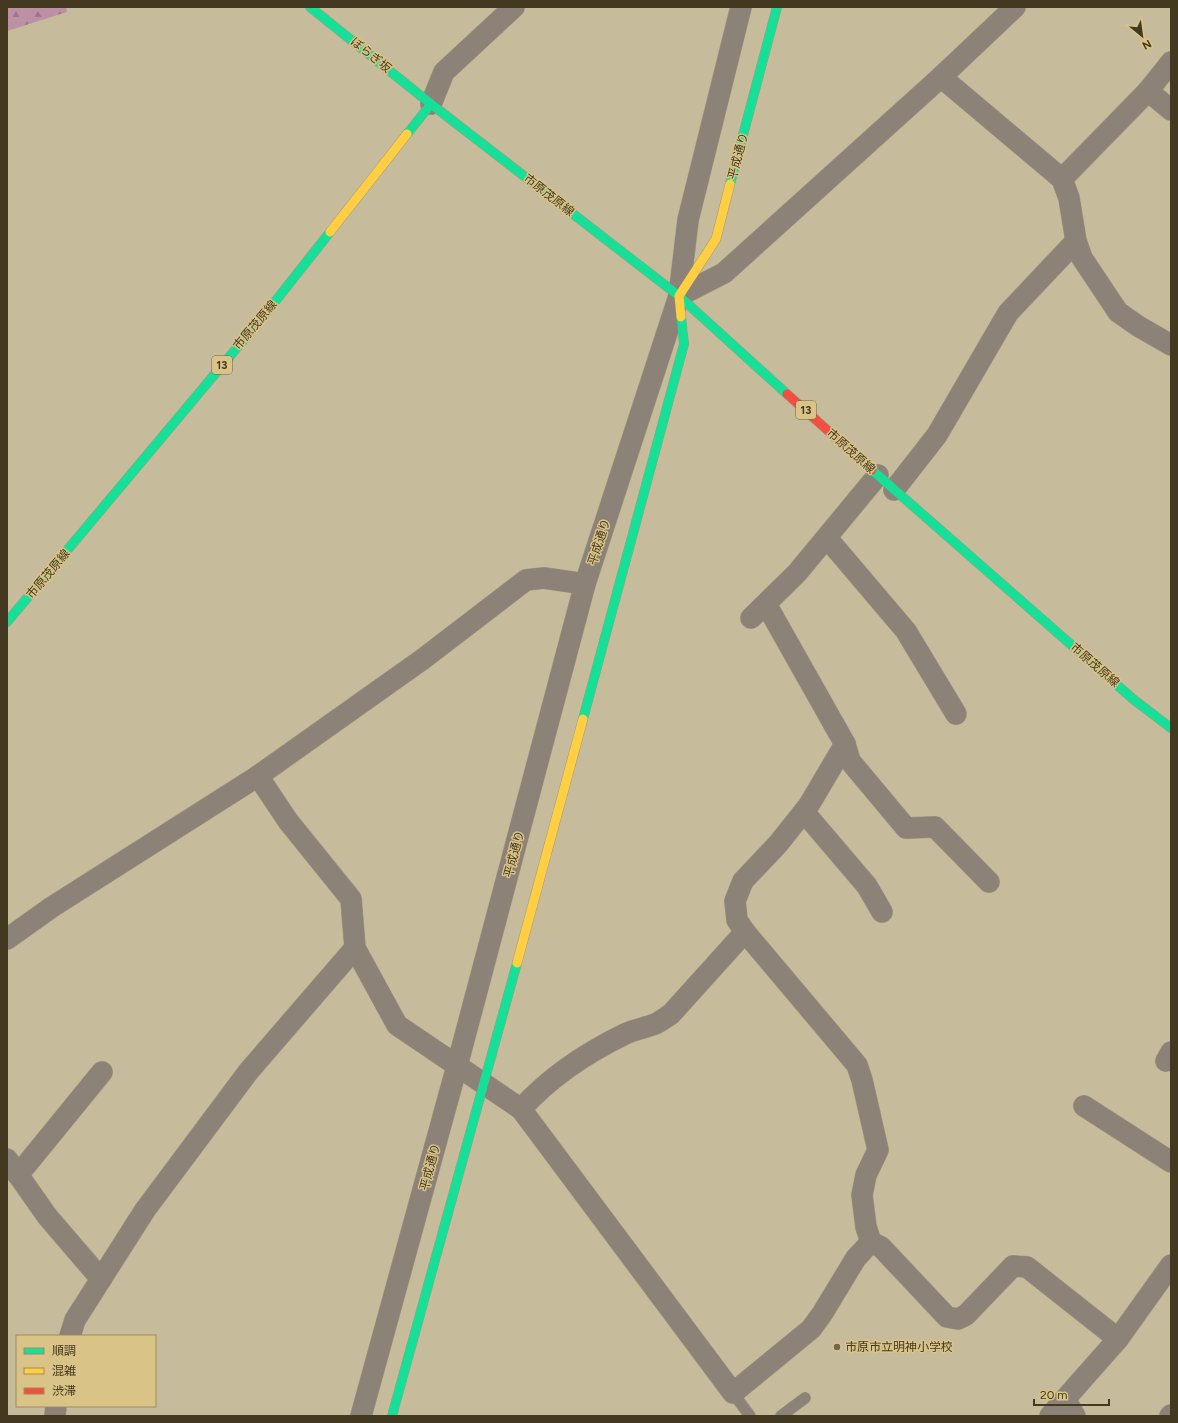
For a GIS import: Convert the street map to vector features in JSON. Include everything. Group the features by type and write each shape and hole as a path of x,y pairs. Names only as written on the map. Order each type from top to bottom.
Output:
{"main road":[{"name":"ぼらぎ坂","path":"310,7 431,104"},
{"name":"平成通り","path":"392,1416 484,1084 684,344 679,296 716,239 777,7"},
{"name":"市原茂原線","path":"7,622 266,313 431,104 679,296 894,490 1133,698 1171,728"}],"street":[{"path":"431,104 444,72 514,7"},
{"name":"平成通り","path":"361,1416 457,1066 585,584 679,296 688,220 741,7"},
{"path":"679,296 724,273 1015,7"},
{"path":"1062,179 1148,91 1171,62"},
{"path":"940,77 1062,179 1069,198 1076,241 1082,258 1118,312 1138,326 1171,345"},
{"path":"1148,91 1171,110"},
{"path":"894,490 937,435 1008,313 1076,241"},
{"path":"751,618 797,573 878,475"},
{"path":"827,538 906,631 956,714"},
{"path":"7,939 52,907 258,776 423,659 526,580 544,578 585,584"},
{"path":"766,604 845,744 850,761 906,828 935,827 989,882"},
{"path":"845,744 809,806 778,844 743,880 735,901 737,920 745,932 857,1065 862,1080 878,1150 866,1176 862,1195 866,1227 871,1242 881,1247 947,1317 958,1319 966,1315 1013,1266 1027,1267 1118,1338"},
{"path":"258,776 288,821 351,898 355,948 397,1026 521,1109 733,1393 811,1329 822,1314 856,1258 871,1242"},
{"path":"804,812 867,886 882,912"},
{"path":"521,1109 530,1098 560,1074 607,1043 629,1032 656,1024 670,1014 745,932"},
{"path":"70,1335 75,1320 145,1210 248,1072 355,948"},
{"path":"102,1072 13,1167 47,1216 102,1279"},
{"path":"1084,1106 1171,1162"},
{"path":"1050,1416 1070,1407 1171,1265"},
{"path":"400,1275 429,1283"}],"lane":[{"path":"733,1393 750,1416"},
{"path":"782,1416 805,1398"}],"green space":[{"path":"7,7 66,7 67,12 7,31"}],"traffic: fast":[{"path":"310,7 431,104"},
{"path":"730,184 777,7"},
{"path":"407,134 431,104 679,296 787,394"},
{"path":"7,622 266,313 330,232"},
{"path":"583,719 684,344 681,317"},
{"path":"872,470 1133,699 1171,728"},
{"path":"392,1416 517,963"}],"traffic: slow":[{"path":"330,232 407,134"},
{"path":"681,317 679,296 716,239 730,184"},
{"path":"517,963 583,719"}],"traffic: jam":[{"path":"787,394 872,470"}],"place":[{"name":"市原市立明神小学校","path":"837,1347"}]}
